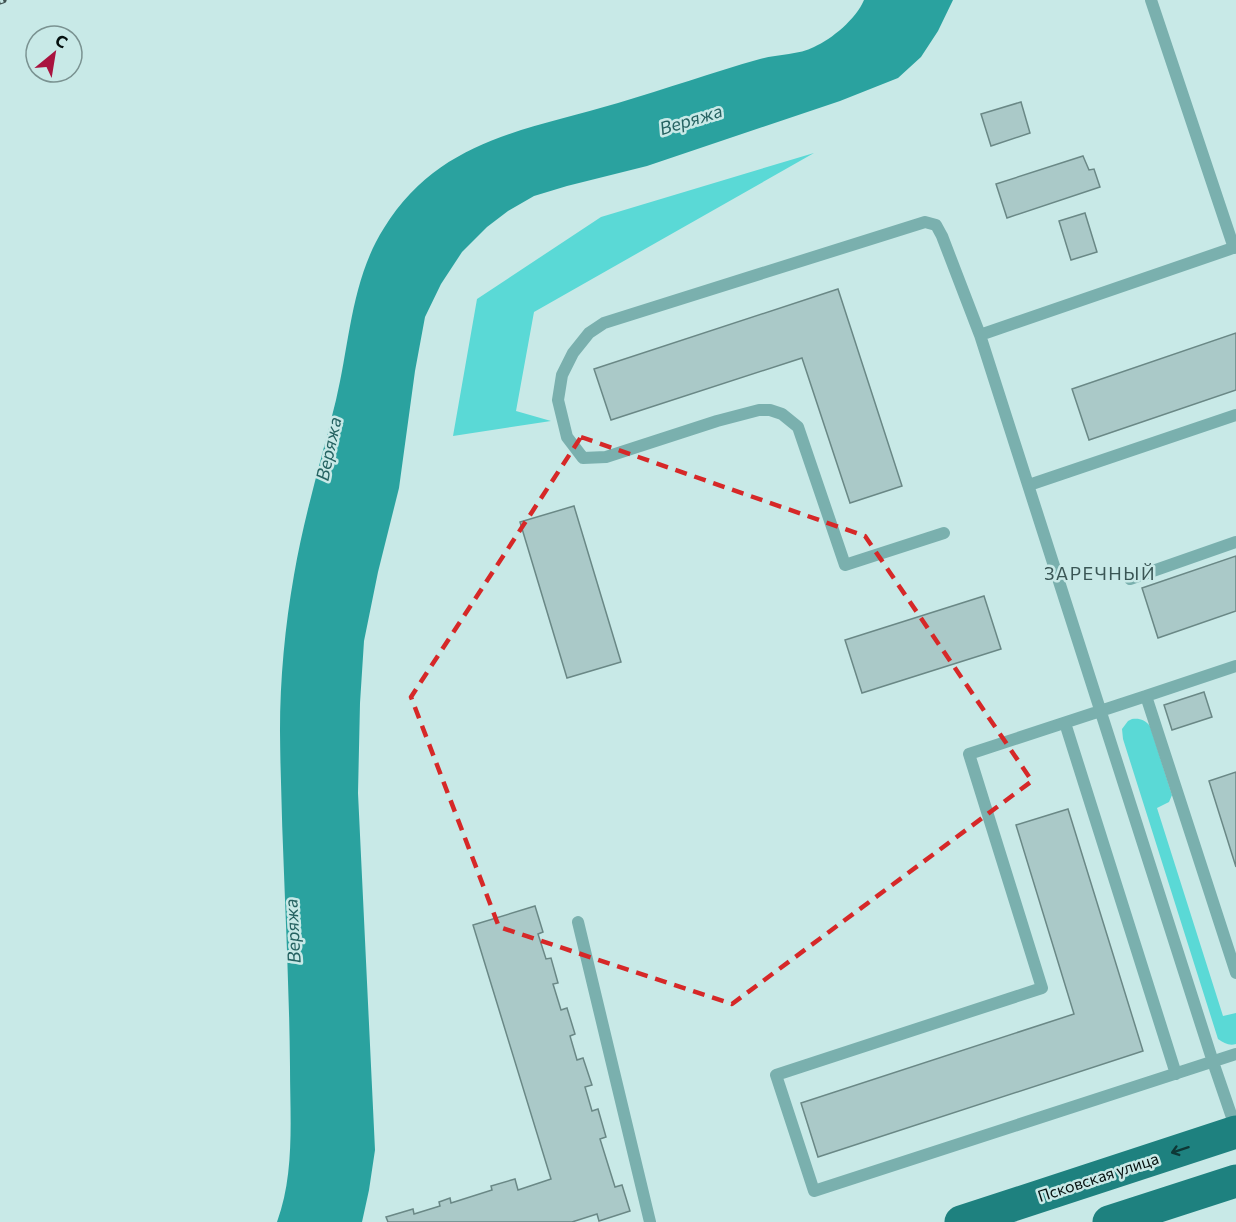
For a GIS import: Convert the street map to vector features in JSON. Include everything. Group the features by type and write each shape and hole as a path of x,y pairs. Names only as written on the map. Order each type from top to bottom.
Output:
{"main road":[{"name":"Псковская улица","path":"961,1222 1236,1130"},
{"path":"1109,1222 1236,1181"}],"lane":[{"path":"980,335 1235,247 1151,0"},
{"path":"944,533 845,565 798,427 782,414 770,410 759,410 717,421 606,458 583,458 567,437 558,400 562,375 573,353 589,333 604,323 925,222 936,225 980,335 1236,1130"},
{"path":"1029,485 1236,415"},
{"path":"1130,579 1236,542"},
{"path":"1236,666 969,754 1042,988 776,1075 814,1191 1236,1054"},
{"path":"1146,696 1236,972"},
{"path":"1065,723 1176,1074"},
{"path":"578,922 650,1222"}],"highlighted area":[{"path":"581,437 865,536 1032,781 732,1004 499,927 411,697"}],"shaded area":[{"path":"814,153 534,312 516,411 551,421 453,436 477,299 601,217"},
{"path":"1132,719 1142,720 1150,726 1172,795 1169,802 1157,808 1223,1016 1236,1013 1236,1044 1227,1044 1218,1039 1123,739 1122,729"}],"water":[{"name":"Веряжа","path":"864,0 953,0 938,31 921,57 898,78 840,101 647,166 534,196 508,211 487,227 462,252 441,284 425,317 399,488 364,641 360,703 358,793 375,1150 369,1190 362,1222 277,1222 287,1184 291,1126 280,731 284,653 298,553 336,400 358,290 373,248 384,228 406,198 431,175 458,156 488,142 551,121 760,59 808,50 843,28"}],"building":[{"path":"1021,102 1030,133 991,146 981,114"},
{"path":"1083,156 1089,170 1094,169 1100,187 1007,218 996,184"},
{"path":"1085,213 1097,252 1071,260 1059,221"},
{"path":"838,289 902,486 850,503 802,358 611,420 594,369"},
{"path":"1236,333 1236,390 1089,440 1072,389"},
{"path":"574,506 621,662 567,678 520,522"},
{"path":"1236,556 1236,611 1158,638 1142,588"},
{"path":"984,596 1001,649 862,693 845,640"},
{"path":"1204,692 1212,717 1172,730 1164,705"},
{"path":"1236,772 1236,867 1209,781"},
{"path":"1068,809 1143,1051 818,1157 801,1103 1074,1014 1016,825"},
{"path":"535,906 543,932 538,934 546,959 551,958 558,983 553,984 561,1010 567,1008 575,1034 570,1036 577,1060 583,1058 592,1085 585,1087 592,1111 598,1109 606,1137 600,1139 615,1187 622,1185 630,1211 599,1221 597,1214 572,1222 388,1222 386,1217 413,1209 414,1214 440,1206 439,1202 450,1198 451,1203 492,1190 491,1186 515,1179 518,1190 551,1179 473,925"}],"district":[{"name":"ЗАРЕЧНЫЙ","path":"1100,574"}]}
